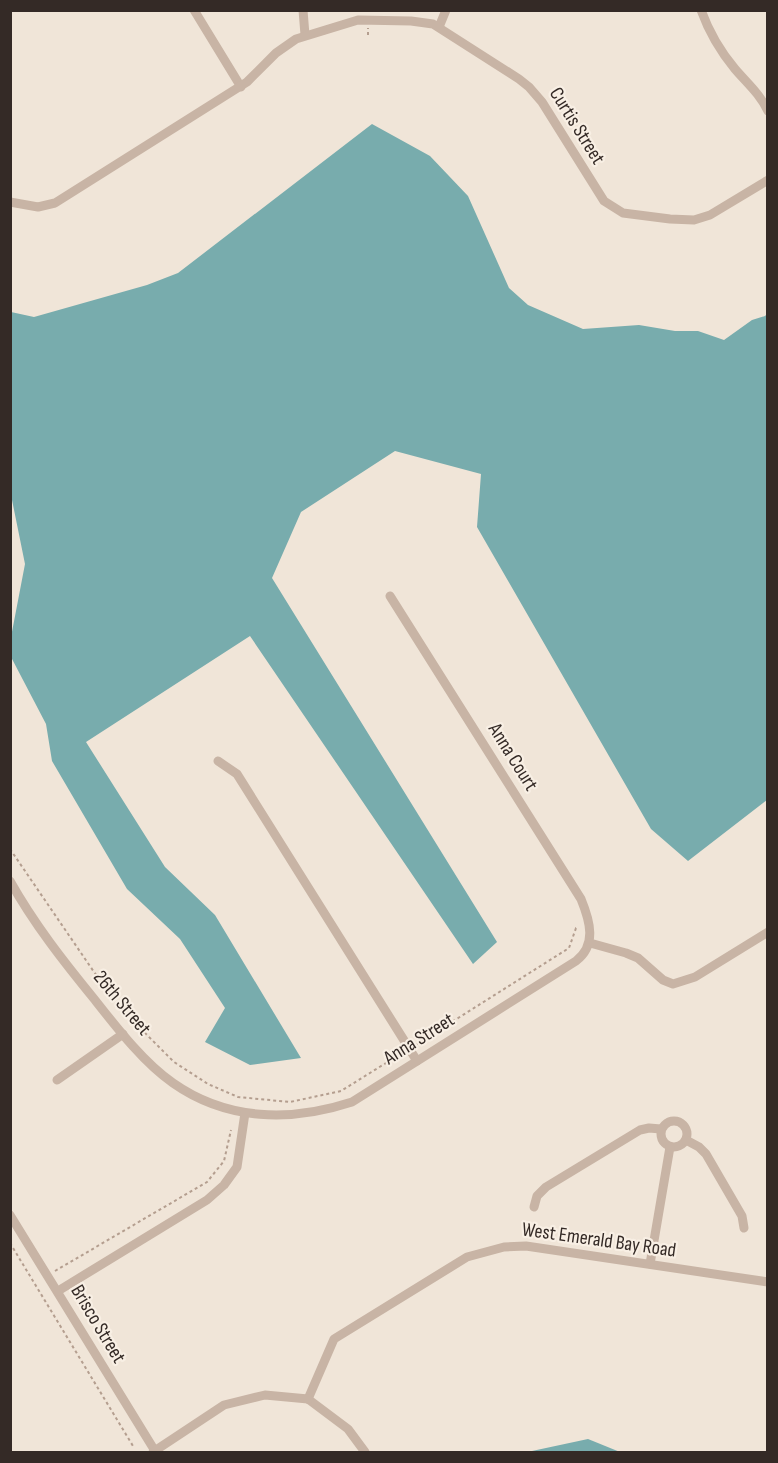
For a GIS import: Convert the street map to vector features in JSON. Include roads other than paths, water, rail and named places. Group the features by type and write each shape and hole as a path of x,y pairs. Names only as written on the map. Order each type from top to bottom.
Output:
{"street":[{"path":"194,10 241,87"},
{"path":"303,10 305,35"},
{"path":"439,27 446,10"},
{"path":"701,10 709,31 722,52 754,89 768,111"},
{"name":"Curtis Street","path":"10,202 38,207 56,203 241,87 285,45 357,15 425,22 439,27 529,87 542,102 604,201 623,213 694,220 710,215 768,180"},
{"name":"Anna Court","path":"390,596 581,899 590,929 590,943"},
{"path":"218,761 237,774 417,1062"},
{"name":"26th Street","path":"10,881 15,898 123,1034 171,1082 211,1104 239,1112"},
{"path":"590,943 626,952 638,958 663,980 673,984 695,977 768,932"},
{"name":"Anna Street","path":"239,1112 287,1115 352,1102 576,961 585,954 590,943"},
{"path":"57,1080 123,1034"},
{"path":"58,1291 207,1200 224,1185 237,1167 239,1112"},
{"path":"534,1207 537,1196 546,1187 640,1130 662,1128 671,1120 680,1122 687,1131 686,1140 679,1146 666,1145 661,1137 662,1128"},
{"path":"686,1140 706,1154 742,1216 744,1228"},
{"path":"650,1264 670,1147"},
{"name":"Brisco Street","path":"10,1215 154,1452"},
{"name":"West Emerald Bay Road","path":"308,1399 334,1339 467,1257 504,1246 526,1246 768,1282"},
{"path":"154,1452 224,1405 265,1395 308,1399 348,1429 365,1452"}],"water":[{"path":"372,124 430,156 468,196 509,288 528,305 583,329 639,325 675,331 698,331 724,340 752,320 767,314 767,800 688,861 651,829 477,527 481,474 395,451 301,512 272,578 497,942 473,964 250,636 86,742 165,867 215,915 301,1058 250,1065 205,1042 225,1008 180,939 127,889 52,761 46,724 11,657 11,637 25,564 11,495 11,312 34,317 147,285 178,273"},
{"path":"588,1439 620,1452 531,1452 532,1451"}]}
